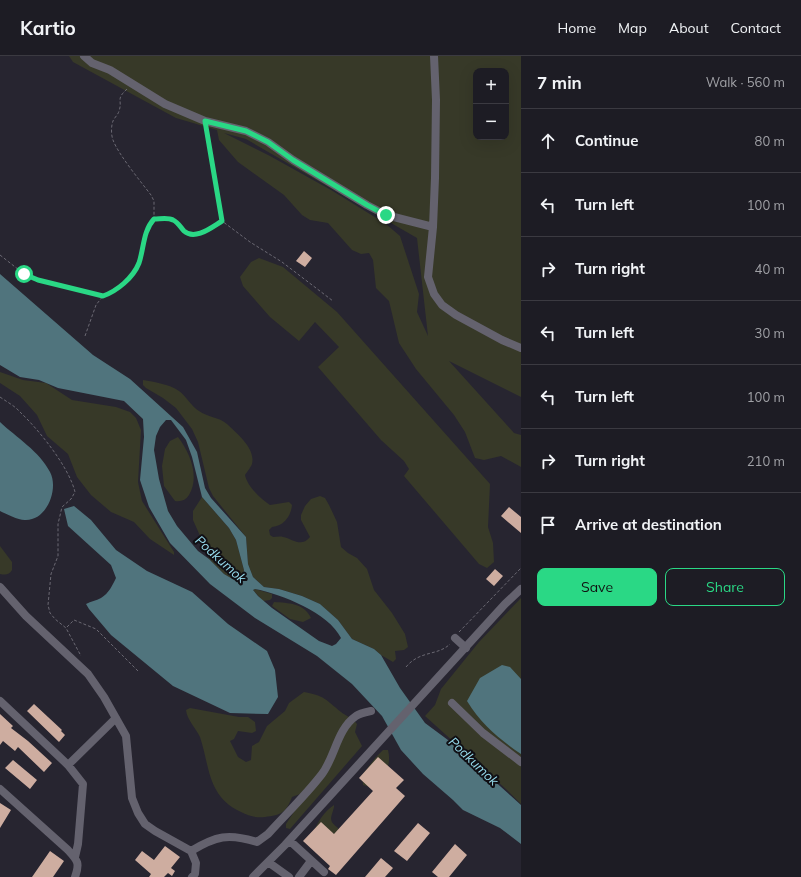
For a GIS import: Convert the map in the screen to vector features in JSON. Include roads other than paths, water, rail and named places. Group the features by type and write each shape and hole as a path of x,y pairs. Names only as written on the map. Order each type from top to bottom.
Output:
{"street":[{"path":"84,56 92,63 110,70 165,104 205,121 246,131 268,142 293,160 386,215 432,227"},
{"path":"434,56 435,155 428,276 434,294 442,305 456,315 502,340 521,348"},
{"path":"0,586 26,616 88,674 126,736 132,798 138,813 145,824 154,831 191,851 196,863 195,874 192,877"},
{"path":"253,877 290,840 521,589"},
{"path":"455,638 466,648"},
{"path":"0,701 68,765 83,784 78,844 75,858"},
{"path":"452,703 483,733 521,762"},
{"path":"191,851 215,839 231,837 244,838 257,842 268,834 323,773 337,742 347,726 356,716 371,711"},
{"path":"68,765 116,718"},
{"path":"0,789 75,858 78,866 75,877"},
{"path":"290,840 324,872"},
{"path":"299,877 311,861"},
{"path":"268,862 289,877"}],"water":[{"path":"0,274 93,355 130,379 183,427 197,452 205,488 211,498 246,537 248,564 253,577 264,587 279,589 302,596 320,604 338,620 352,639 374,649 381,655 400,688 425,723 452,743 521,805 521,844 500,828 463,810 423,774 401,750 382,716 352,684 317,656 255,618 210,584 170,543 149,507 140,480 144,437 143,419 124,401 58,388 39,380 20,377 0,365","holes":["166,420 171,420 186,440 202,497 229,528 236,540 244,570 243,578 240,582 224,574 209,559 198,551 177,526 168,511 159,479 154,450 156,436 160,427","255,589 278,595 303,606 326,620 341,638 332,646 319,641 272,608 258,596 253,590"]},
{"path":"0,422 40,458 50,472 53,487 52,495 45,509 40,515 33,519 20,519 0,511"},
{"path":"74,506 91,520 116,550 147,571 192,592 228,624 267,651 275,670 278,697 268,714 230,713 173,686 111,635 86,604 104,596 116,578 111,565 68,526 64,509"},
{"path":"502,665 510,667 521,679 521,754 491,730 467,701 480,678"}],"water label":[{"name":"Podkumok","path":"221,559"},
{"name":"Podkumok","path":"474,761"}]}
